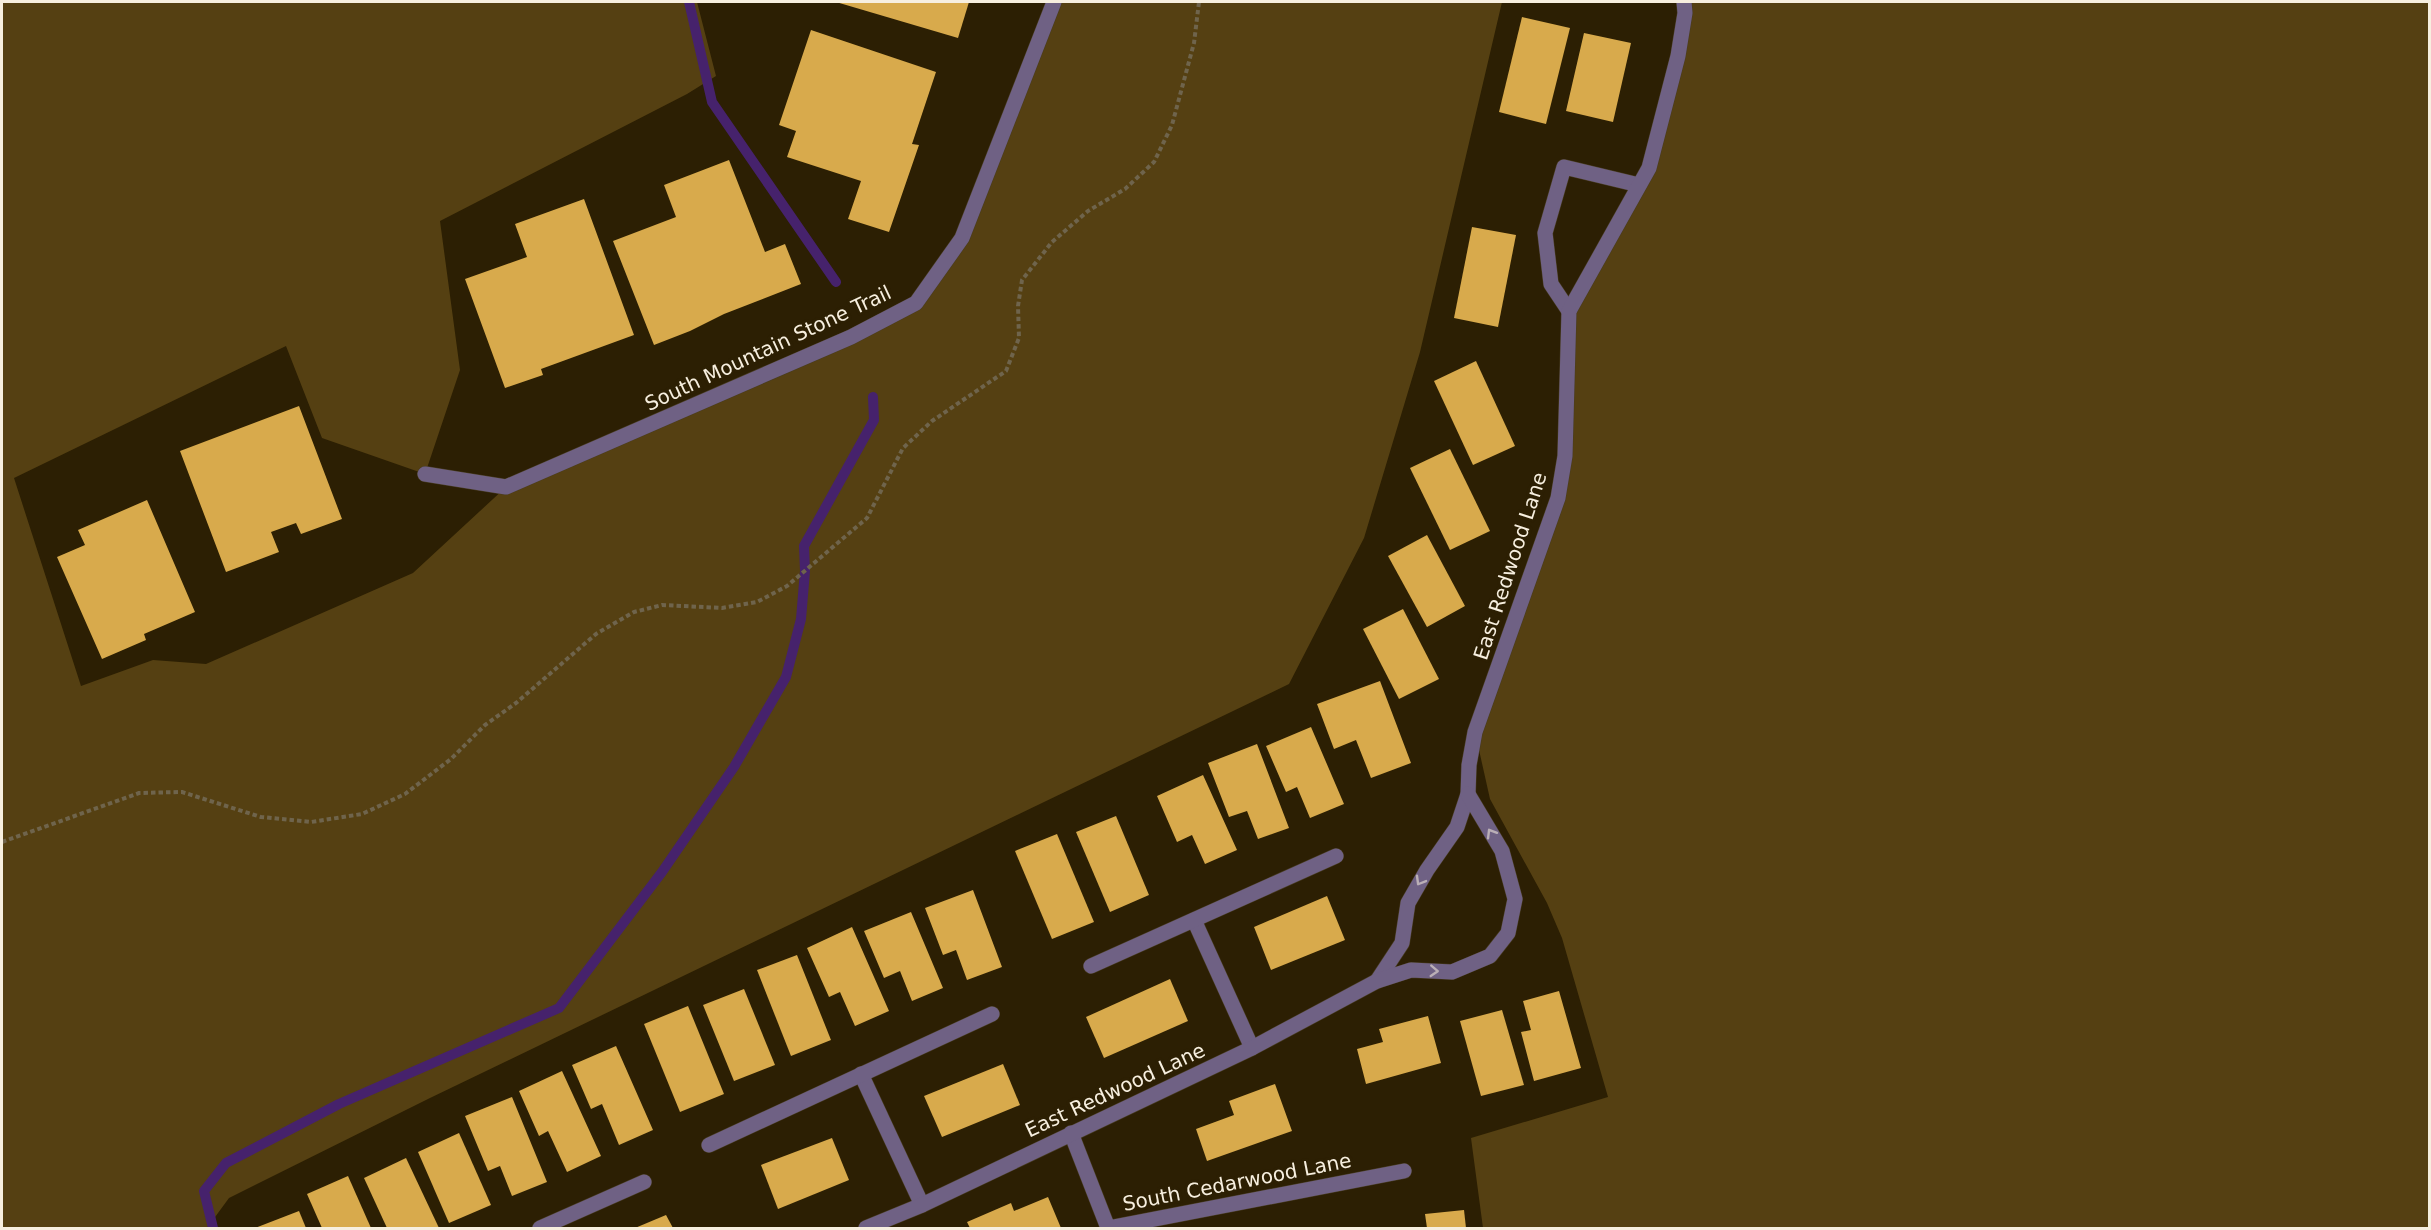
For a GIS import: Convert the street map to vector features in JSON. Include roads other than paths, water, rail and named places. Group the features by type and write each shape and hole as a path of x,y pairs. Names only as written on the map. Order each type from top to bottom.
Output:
{"street":[{"name":"South Mountain Stone Trail","path":"425,474 507,487 851,337 916,303 962,238 1054,2"},
{"name":"East Redwood Lane","path":"1377,981 1402,943 1408,903 1427,870 1457,827 1468,794 1469,765 1475,732 1557,498 1565,456 1569,311 1649,168 1678,56 1685,13 1684,2"},
{"path":"1569,311 1551,284 1545,233 1564,166 1639,185"},
{"name":"East Redwood Lane","path":"866,1228 922,1205 1252,1048 1377,981 1411,970 1452,972 1490,956 1509,933 1515,899 1502,851 1468,794"},
{"path":"1091,966 1336,856"},
{"path":"1194,920 1252,1048"},
{"path":"709,1145 992,1014"},
{"path":"861,1074 922,1205"},
{"name":"South Cedarwood Lane","path":"1071,1133 1108,1228 1404,1171"},
{"path":"540,1228 644,1182"}],"waterway":[{"path":"689,2 712,102 836,282"},
{"path":"213,1228 204,1191 226,1163 339,1104 559,1008 662,872 734,767 786,677 801,619 805,571 804,546 874,420 873,397"}]}
